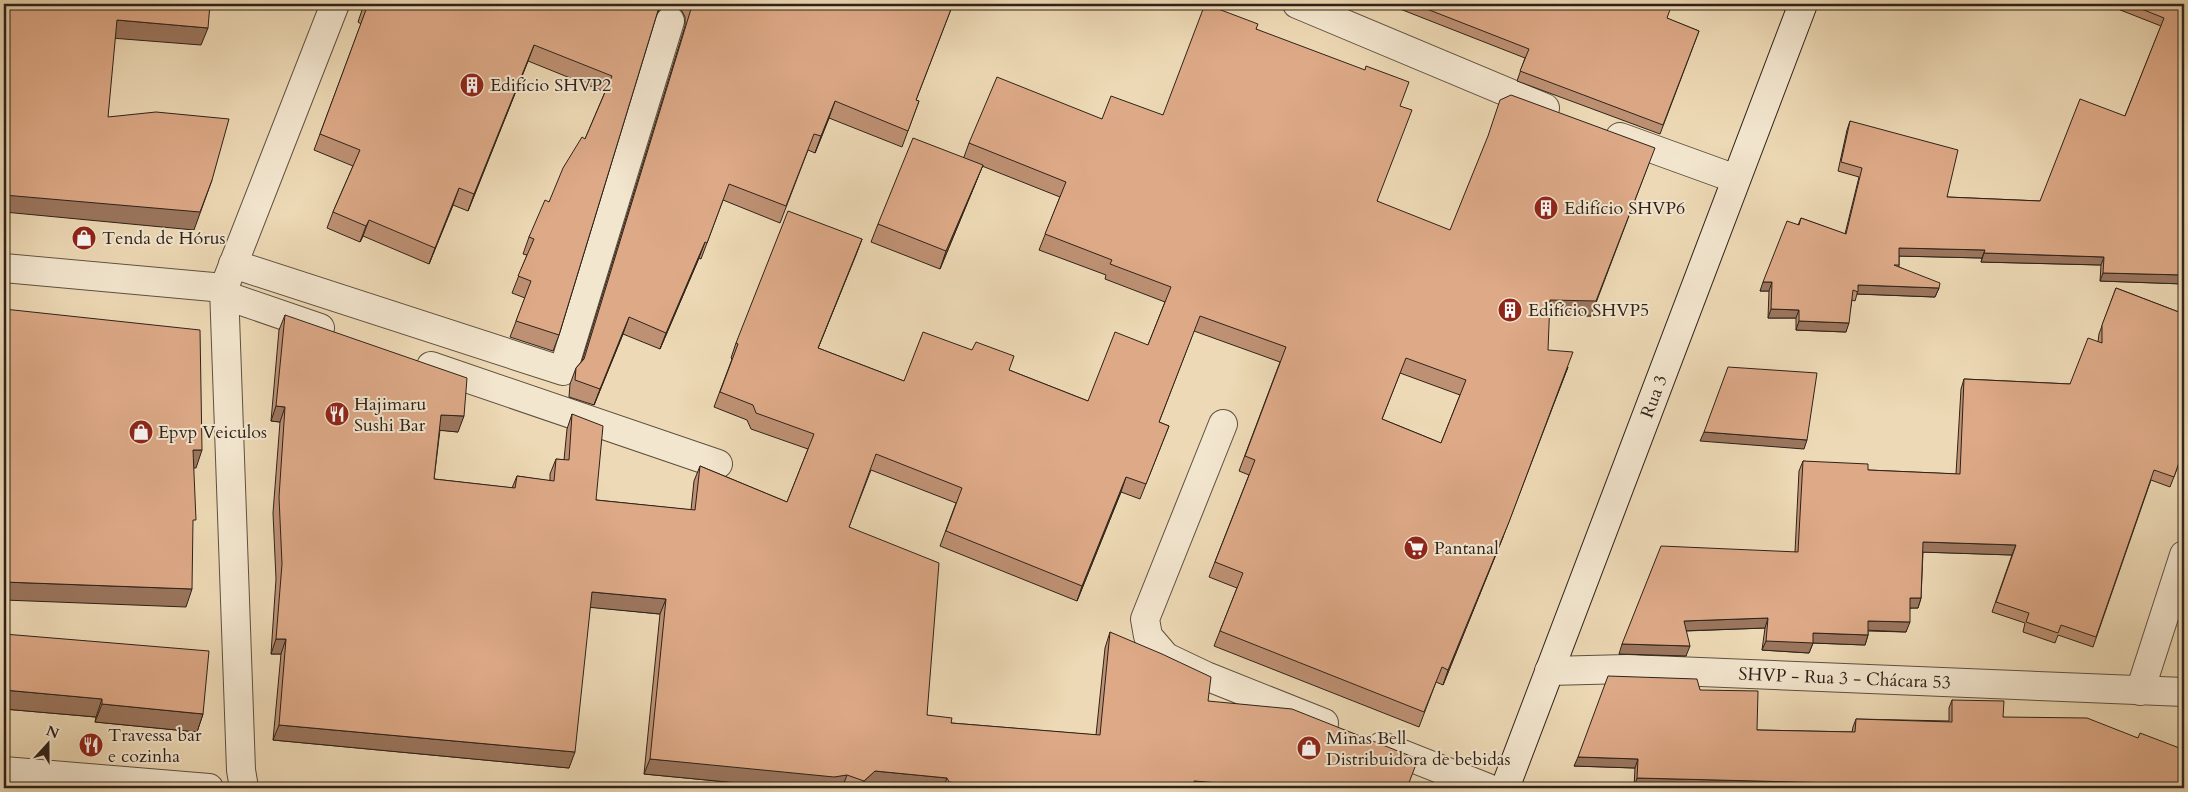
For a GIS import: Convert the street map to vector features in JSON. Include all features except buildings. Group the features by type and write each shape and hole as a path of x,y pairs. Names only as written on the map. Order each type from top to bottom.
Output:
{"street":[{"path":"244,788 241,770 227,282 335,4"},
{"path":"1296,4 1505,93 1568,117"},
{"name":"Rua 3","path":"1505,788 1803,4"},
{"path":"4,268 227,282 563,371 670,21"},
{"path":"1596,128 1736,179"},
{"path":"227,282 346,337"},
{"path":"411,359 718,464"},
{"path":"1223,424 1145,620 1148,636 1166,657 1206,676 1488,788"},
{"path":"2140,691 2184,556"},
{"name":"SHVP - Rua 3 - Chácara 53","path":"1549,671 1627,669 2184,692"},
{"path":"4,771 209,788"}],"place":[{"name":"Edifício SHVP2","path":"472,85"},
{"name":"Edifício SHVP6","path":"1546,208"},
{"name":"Tenda de Hórus","path":"84,238"},
{"name":"Edifício SHVP5","path":"1510,310"},
{"name":"Hajimaru Sushi Bar","path":"337,414"},
{"name":"Epvp Veiculos","path":"141,432"},
{"name":"Pantanal","path":"1416,548"},
{"name":"Travessa bar e cozinha","path":"91,745"},
{"name":"Minas Bell Distribuidora de bebidas","path":"1309,748"}]}
